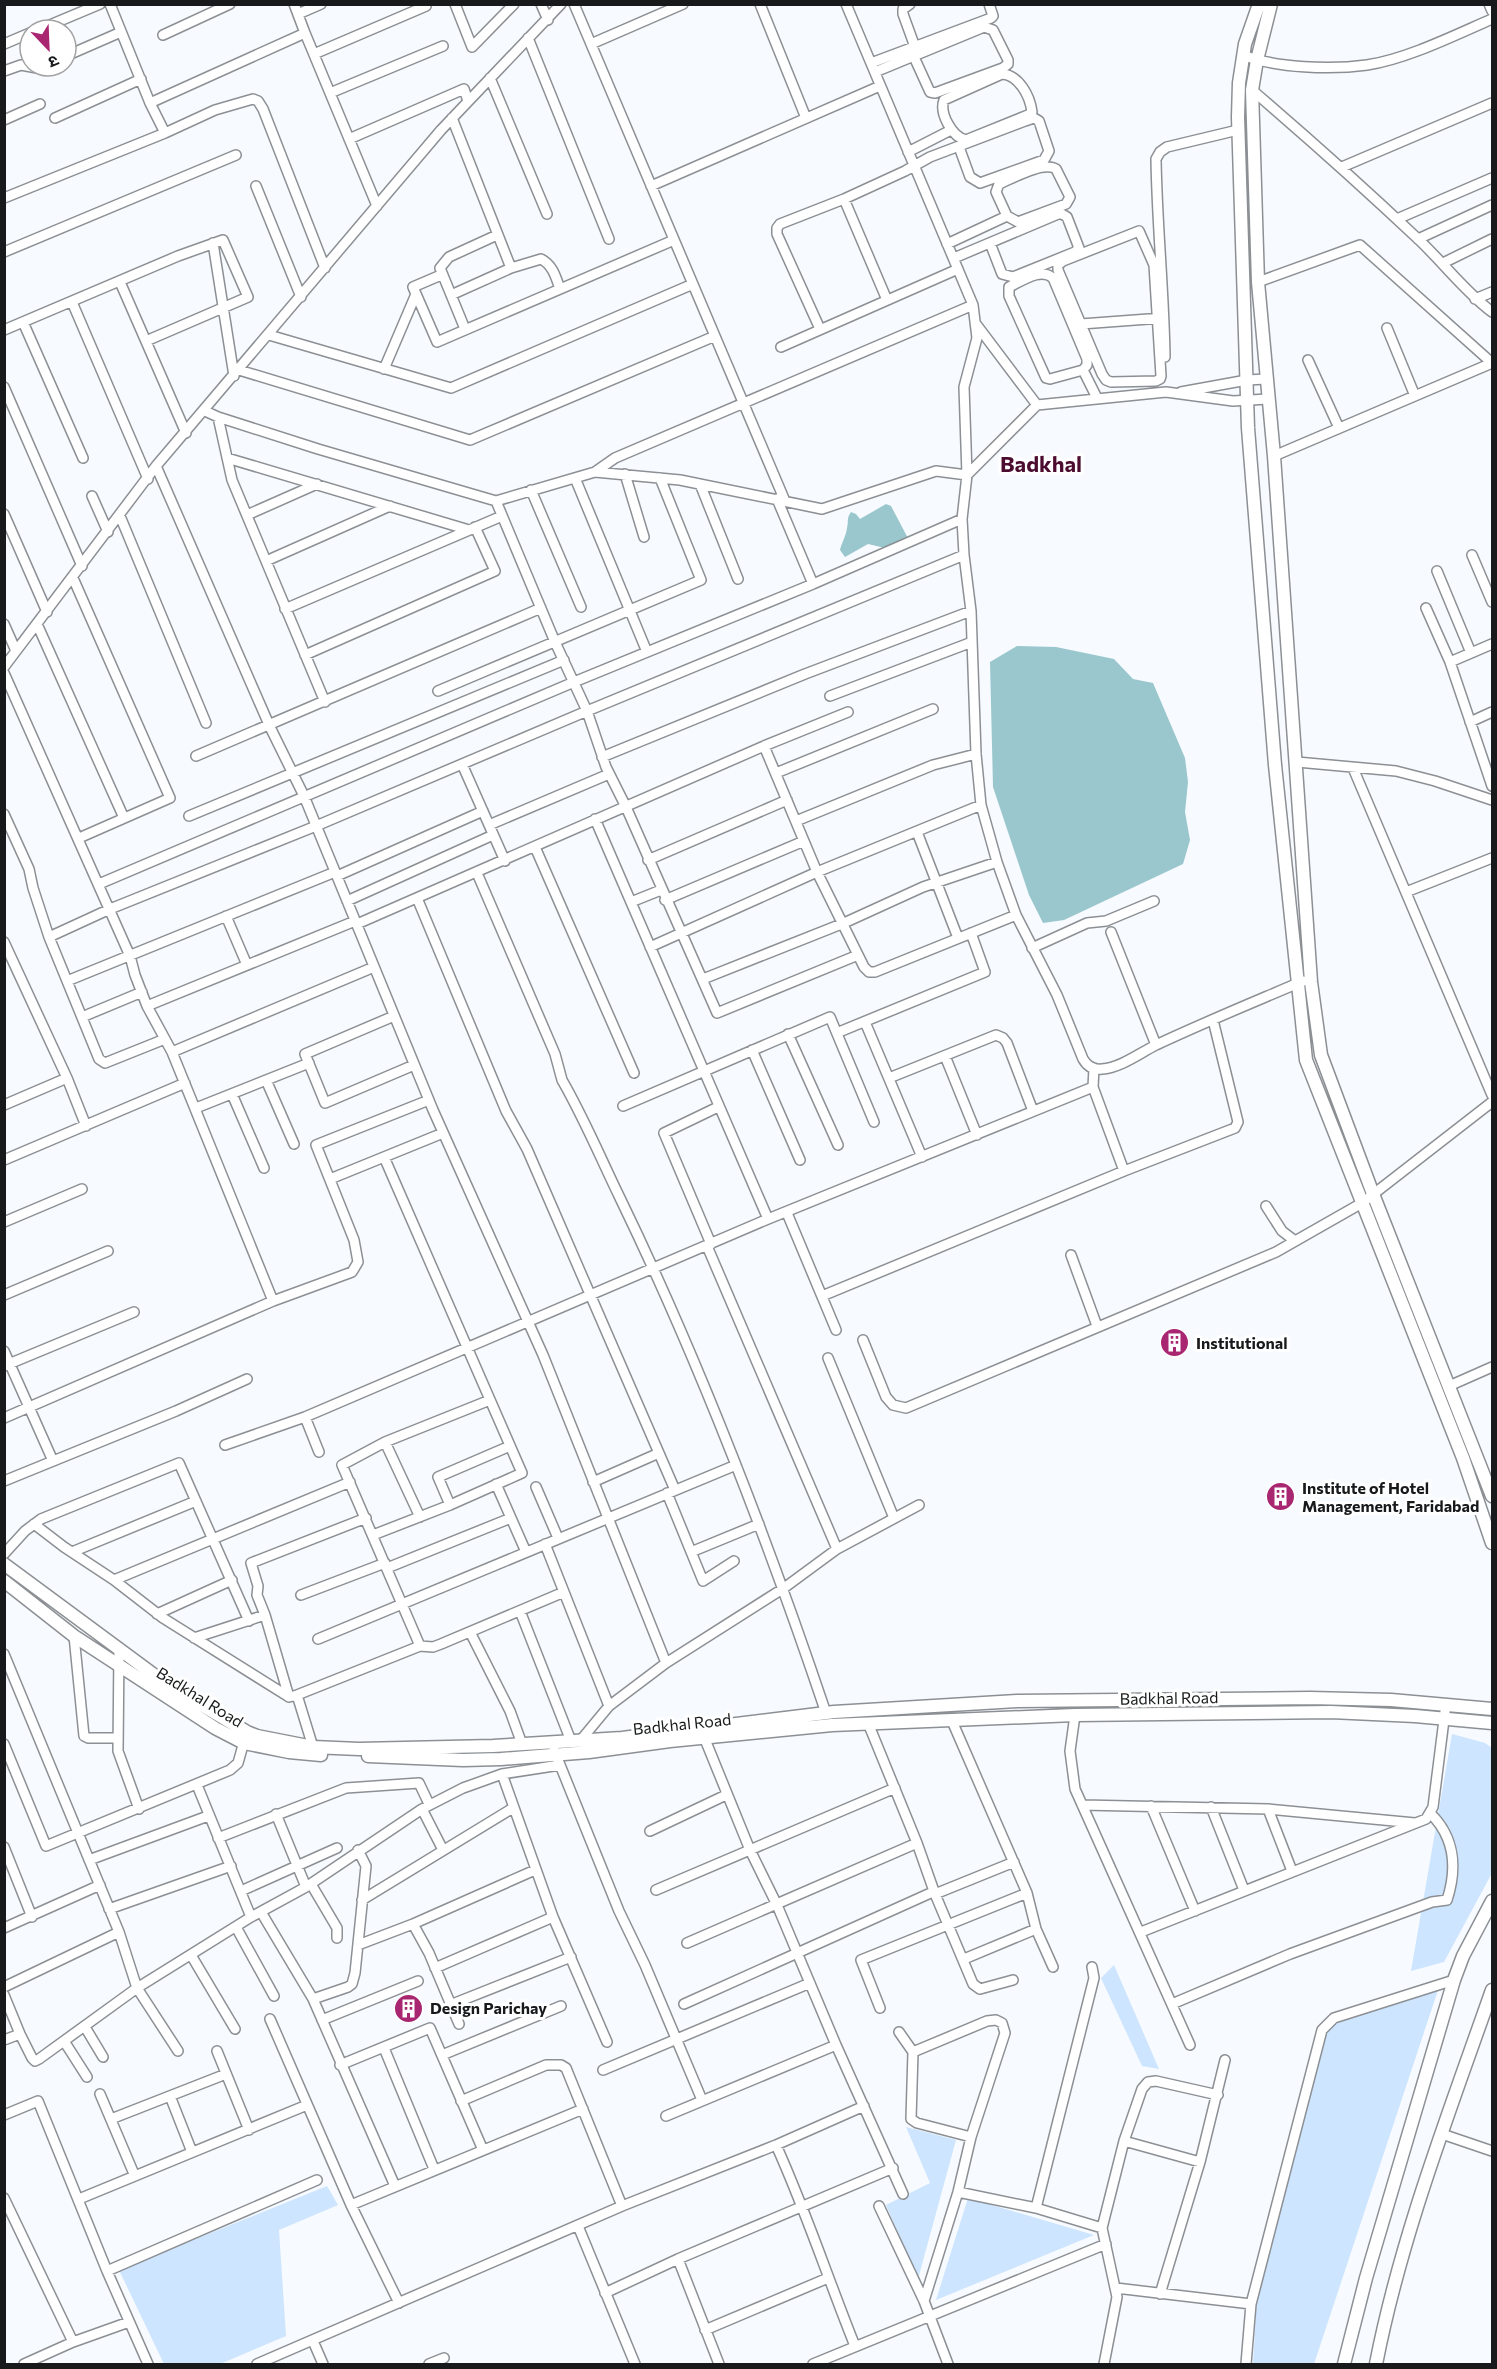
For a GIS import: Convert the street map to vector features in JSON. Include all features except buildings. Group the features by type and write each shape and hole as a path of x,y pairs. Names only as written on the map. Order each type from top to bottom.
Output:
{"street":[{"path":"67,18 100,4"},
{"path":"110,4 150,103 165,133"},
{"path":"164,35 230,4"},
{"path":"294,4 377,206"},
{"path":"298,14 321,4"},
{"path":"455,4 472,47 514,4"},
{"path":"541,4 548,20"},
{"path":"4,667 156,466 452,118 561,4"},
{"path":"591,44 683,4"},
{"path":"760,4 806,118"},
{"path":"846,4 973,305 976,338 964,387 967,475 963,519 964,555 971,611 976,754 981,805 997,862 1016,915 1057,995 1083,1059 1087,1066 1094,1068 1113,1066 1311,977"},
{"path":"910,4 903,9 903,14 915,46"},
{"path":"873,68 915,46 991,18 993,16 989,4"},
{"path":"1259,4 1243,55 1239,83 1238,130 1248,428 1275,765 1306,1060 1489,1521 1492,1543"},
{"path":"1271,4 1252,90 1258,282 1274,456 1311,977 1321,1055 1449,1386 1488,1473 1492,1496"},
{"path":"1489,4 1492,11"},
{"path":"314,54 426,6"},
{"path":"577,6 743,403 813,584"},
{"path":"1243,55 1279,65 1367,65 1408,53 1492,19"},
{"path":"873,68 914,57 984,27 993,30 1008,64 1003,68 936,93 930,92 926,87 914,57"},
{"path":"78,51 121,32"},
{"path":"150,103 305,33"},
{"path":"4,44 18,38"},
{"path":"528,38 609,239"},
{"path":"330,93 443,46"},
{"path":"1002,74 1011,74 1018,79 1032,108 1028,116 966,140 951,130 943,110 944,99 1002,74"},
{"path":"490,78 547,214"},
{"path":"55,118 141,79"},
{"path":"651,186 880,86"},
{"path":"349,139 464,89 468,101"},
{"path":"1252,90 1342,167 1443,263 1475,299 1492,312"},
{"path":"6,194 165,133 215,110 247,99 258,101 325,267"},
{"path":"1342,167 1492,103"},
{"path":"4,120 40,104"},
{"path":"452,118 512,268"},
{"path":"820,329 777,234 780,224 844,199 930,157 1034,118 1039,121 1049,151 1044,160 980,183 970,177 959,147"},
{"path":"908,152 951,130"},
{"path":"1166,392 1160,318 1154,265 1143,235 1138,231 1058,264 1058,270 1106,380 1111,382 1160,379 1160,318 1156,159 1167,147 1238,130"},
{"path":"4,252 236,155"},
{"path":"1041,167 1056,168 1070,197 1069,201 1017,222 1007,216 996,192 999,184 1041,167"},
{"path":"1397,219 1492,178"},
{"path":"256,186 301,297"},
{"path":"844,199 887,300"},
{"path":"1418,239 1492,205"},
{"path":"954,258 990,243 1062,213 1067,218 1078,248 1075,252 1012,277 1002,274 990,243"},
{"path":"947,244 1007,216"},
{"path":"465,329 440,268 449,257 497,235"},
{"path":"1443,263 1492,239"},
{"path":"4,330 178,256 223,240 248,297 146,341"},
{"path":"441,275 413,287 437,342 674,240"},
{"path":"213,243 223,308 237,373"},
{"path":"1258,282 1360,245 1492,363 1274,456"},
{"path":"450,295 512,268 541,259 552,270 560,290"},
{"path":"780,347 958,269"},
{"path":"1041,273 1053,278 1087,359 1087,365 1083,370 1050,379 1046,378 1009,296 1010,287 1041,273"},
{"path":"120,282 186,433"},
{"path":"269,335 451,388 693,284"},
{"path":"1475,299 1492,292"},
{"path":"384,369 416,294"},
{"path":"72,302 148,479"},
{"path":"595,472 615,458 973,305"},
{"path":"1081,324 1160,318"},
{"path":"23,322 83,459"},
{"path":"976,324 1037,405"},
{"path":"1387,328 1415,396"},
{"path":"237,373 470,440 715,336"},
{"path":"1308,360 1339,429"},
{"path":"1083,370 1097,398"},
{"path":"967,475 1037,405 1179,392 1266,378"},
{"path":"4,387 82,566"},
{"path":"1179,392 1213,399 1268,399"},
{"path":"205,411 218,417 496,501 595,472 700,484 822,509 936,471 967,475"},
{"path":"218,417 232,480 325,702"},
{"path":"227,458 472,529 495,571 305,655"},
{"path":"156,466 270,726 304,796 414,1065 528,1322 666,1663"},
{"path":"625,474 644,537"},
{"path":"575,477 646,652"},
{"path":"438,691 701,580 660,478"},
{"path":"246,515 317,484"},
{"path":"700,484 738,579"},
{"path":"531,490 581,607"},
{"path":"92,496 108,532"},
{"path":"496,501 555,642 587,711 609,774 626,807 665,900 717,1013 858,955"},
{"path":"266,561 390,506"},
{"path":"4,514 47,612"},
{"path":"120,516 206,723"},
{"path":"285,609 502,516"},
{"path":"99,884 963,519"},
{"path":"49,937 110,909 316,826 964,555"},
{"path":"1472,555 1492,602"},
{"path":"1437,571 1471,653"},
{"path":"73,578 170,798 79,838"},
{"path":"1426,608 1450,662 1492,783"},
{"path":"196,756 541,609"},
{"path":"602,757 805,674 971,611"},
{"path":"4,624 16,651"},
{"path":"37,624 124,818"},
{"path":"830,696 972,642"},
{"path":"1450,662 1492,644"},
{"path":"189,816 564,660"},
{"path":"4,673 110,909 130,956 147,1006 172,1052 273,1301"},
{"path":"776,773 933,709"},
{"path":"147,1006 477,873 764,746 848,712"},
{"path":"1470,722 1492,712"},
{"path":"764,746 818,872 858,955 869,972 876,972 1016,915"},
{"path":"796,821 933,765 976,754"},
{"path":"1297,762 1396,771 1436,781 1492,800"},
{"path":"462,764 505,861"},
{"path":"1353,768 1492,1095"},
{"path":"347,901 609,774"},
{"path":"648,860 787,801"},
{"path":"650,947 818,872 981,805"},
{"path":"67,981 336,874 483,812"},
{"path":"4,814 29,868 49,937 99,1059 105,1063 165,1039"},
{"path":"596,819 768,1219"},
{"path":"917,832 958,938"},
{"path":"665,900 804,841"},
{"path":"535,847 633,1073"},
{"path":"1406,892 1492,858"},
{"path":"703,979 844,923 936,882 997,862"},
{"path":"477,873 555,1054 562,1080 654,1268 736,1464 783,1588 826,1713"},
{"path":"631,902 661,890"},
{"path":"417,898 506,1111 527,1149 659,1453 703,1581 734,1561"},
{"path":"1032,948 1087,923 1106,921 1154,901"},
{"path":"226,916 247,965"},
{"path":"838,1032 985,972 971,933"},
{"path":"1111,933 1156,1045"},
{"path":"4,942 67,1078 86,1126"},
{"path":"172,1052 375,967"},
{"path":"82,1017 142,992"},
{"path":"394,1016 305,1054 325,1103 414,1065"},
{"path":"623,1106 830,1017 874,1122"},
{"path":"822,1296 1237,1125 1213,1020"},
{"path":"865,1022 922,1157"},
{"path":"788,1034 838,1145"},
{"path":"889,1078 996,1035 1007,1043 1033,1111"},
{"path":"752,1050 800,1160"},
{"path":"945,1056 977,1135"},
{"path":"195,1108 309,1063"},
{"path":"1094,1068 1093,1087 1124,1171"},
{"path":"4,1105 67,1078"},
{"path":"266,1080 294,1144"},
{"path":"4,1160 185,1083"},
{"path":"225,1445 305,1417 768,1219 1093,1087"},
{"path":"232,1094 264,1168"},
{"path":"4,1418 273,1301 339,1277 356,1268 358,1262 354,1240 316,1144 429,1100"},
{"path":"863,1340 886,1397 893,1404 906,1408 1276,1252 1362,1203 1492,1102"},
{"path":"718,1107 664,1133 837,1550"},
{"path":"330,1179 443,1133"},
{"path":"373,1535 450,1505 522,1473 384,1157"},
{"path":"4,1222 82,1189"},
{"path":"1266,1206 1282,1232 1295,1241"},
{"path":"787,1213 836,1330"},
{"path":"4,1295 108,1251"},
{"path":"1071,1255 1097,1326"},
{"path":"8,1365 134,1312"},
{"path":"4,1351 8,1365 53,1461"},
{"path":"828,1358 894,1518"},
{"path":"1449,1386 1492,1367"},
{"path":"4,1481 247,1380"},
{"path":"420,1646 342,1465 385,1442 490,1400"},
{"path":"305,1417 319,1452"},
{"path":"385,1442 420,1517"},
{"path":"450,1505 438,1477 510,1446"},
{"path":"593,1482 659,1453"},
{"path":"4,1554 34,1524 90,1498 178,1463 249,1621"},
{"path":"318,1639 736,1464"},
{"path":"114,1580 350,1482"},
{"path":"496,1484 526,1552"},
{"path":"536,1487 558,1538"},
{"path":"72,1552 196,1501"},
{"path":"520,1611 576,1741 609,1706 666,1663 783,1588 837,1550 920,1505"},
{"path":"313,1747 257,1595 258,1586 251,1563 366,1518"},
{"path":"301,1595 386,1566 511,1518"},
{"path":"34,1524 114,1580 157,1614 293,1696"},
{"path":"692,1552 759,1524"},
{"path":"545,1544 609,1706"},
{"name":"Badkhal Road","path":"4,1564 165,1683 245,1737 257,1736 313,1747 359,1749 522,1744 868,1723 1075,1715 1309,1712 1415,1716 1492,1724"},
{"path":"157,1614 232,1580"},
{"name":"Badkhal Road","path":"4,1581 74,1636 215,1728 314,1755 463,1760 558,1760 826,1713 1028,1701 1310,1698 1391,1700 1492,1709"},
{"path":"293,1696 420,1646 433,1647 564,1592"},
{"path":"194,1638 265,1615"},
{"path":"470,1632 510,1711 522,1744"},
{"path":"74,1636 84,1736 118,1738"},
{"path":"119,1649 118,1751 139,1809"},
{"path":"4,1654 9,1677 78,1832 119,1932 137,1988 178,2051"},
{"path":"1141,1932 1417,1823 1431,1814 1434,1808 1446,1704"},
{"path":"1477,1708 1492,1704"},
{"path":"1075,1715 1070,1751 1075,1790 1190,2045"},
{"path":"952,1721 1027,1893 1036,1929 1053,1967"},
{"path":"868,1723 973,1984 980,1989 1013,1980"},
{"path":"702,1733 726,1795 798,1951 836,2045 903,2194"},
{"path":"4,1744 46,1846 230,1770 238,1763 245,1737"},
{"path":"551,1742 619,1911 702,2100"},
{"path":"4,1995 20,2034 35,2061 137,1988 251,1917 308,1885 425,1806 463,1788 502,1774 558,1760"},
{"path":"502,1774 553,1917 608,2042"},
{"path":"218,1838 346,1788 418,1783 443,1850"},
{"path":"197,1785 251,1917"},
{"path":"656,1890 895,1788"},
{"path":"650,1831 726,1795"},
{"path":"1082,1805 1268,1809 1417,1823"},
{"path":"1151,1806 1194,1911"},
{"path":"1211,1807 1244,1890"},
{"path":"362,1900 513,1808"},
{"path":"1268,1809 1292,1871"},
{"path":"276,1814 297,1865 337,1928 337,1938"},
{"path":"1172,2004 1290,1954 1432,1902 1448,1900 1453,1882 1452,1854 1439,1822 1431,1814"},
{"path":"89,1860 208,1816"},
{"path":"687,1943 917,1843"},
{"path":"4,1847 32,1917"},
{"path":"241,1891 337,1848"},
{"path":"313,2000 352,1984 355,1974 366,1866 358,1850"},
{"path":"684,2004 798,1951 935,1892 1014,1862"},
{"path":"109,1909 231,1866"},
{"path":"358,1945 413,1924 535,1870"},
{"path":"4,1928 100,1885"},
{"path":"880,2008 861,1960 1027,1893"},
{"path":"1342,2363 1454,1980 1463,1956 1492,1901"},
{"path":"261,1912 313,2000 395,2186"},
{"path":"435,1968 553,1917"},
{"path":"413,1924 429,1953 459,2024"},
{"path":"236,1927 274,1996"},
{"path":"964,1959 1036,1929"},
{"path":"4,1987 119,1932"},
{"path":"191,1954 235,2029"},
{"path":"450,2005 571,1957"},
{"path":"1036,2208 1094,1978 1092,1967"},
{"path":"1246,2364 1251,2304 1322,2030 1334,2018 1454,1980"},
{"path":"322,2020 418,1981"},
{"path":"603,2070 810,1983"},
{"path":"1376,2364 1395,2281 1442,2134 1492,1990"},
{"path":"442,2055 561,2006"},
{"path":"270,2019 351,2205 399,2303"},
{"path":"913,2052 987,2021 996,2020 1002,2023 1005,2036 971,2137 924,2301"},
{"path":"85,2027 103,2057"},
{"path":"340,2064 430,2028 483,2150"},
{"path":"899,2032 913,2052 911,2119 917,2123 971,2137"},
{"path":"4,2040 20,2034"},
{"path":"64,2041 87,2077"},
{"path":"666,2116 836,2045"},
{"path":"384,2048 434,2169"},
{"path":"217,2051 249,2130"},
{"path":"1160,2294 1200,2162 1226,2060"},
{"path":"461,2101 546,2065 561,2065 566,2068 622,2206"},
{"path":"111,2119 226,2074"},
{"path":"1104,2364 1116,2308 1116,2288 1102,2228 1124,2141 1142,2089 1148,2082 1156,2081 1218,2095"},
{"path":"100,2094 134,2174"},
{"path":"170,2096 192,2152"},
{"path":"4,2115 38,2101 107,2271 148,2364"},
{"path":"79,2199 134,2174 249,2130 307,2104"},
{"path":"257,2364 622,2206 777,2145 864,2106"},
{"path":"351,2205 583,2109"},
{"path":"1442,2134 1492,2151"},
{"path":"1124,2141 1200,2162"},
{"path":"777,2145 803,2205 828,2278 855,2346"},
{"path":"605,2293 678,2259 893,2168"},
{"path":"107,2271 317,2180"},
{"path":"957,2192 1036,2208 1102,2228"},
{"path":"4,2198 74,2342"},
{"path":"879,2206 924,2301 948,2364"},
{"path":"578,2226 635,2364"},
{"path":"813,2364 1106,2244"},
{"path":"678,2259 718,2364"},
{"path":"705,2330 828,2278"},
{"path":"1116,2288 1251,2304"},
{"path":"24,2364 74,2342 129,2322"},
{"path":"313,2341 323,2364"},
{"path":"429,2364 444,2358"}],"shaded area":[{"path":"886,504 891,506 910,542 885,548 868,544 845,557 840,550 851,512 860,519"},
{"path":"1017,646 1056,647 1114,659 1133,679 1153,683 1185,758 1188,782 1185,812 1190,840 1183,864 1064,920 1043,923 1029,895 993,787 990,662"},
{"path":"1452,1734 1485,1743 1492,1748 1492,1873 1444,1962 1411,1971"},
{"path":"1114,1965 1159,2069 1142,2066 1101,1978"},
{"path":"1441,1981 1314,2364 1253,2364 1257,2298 1329,2025"},
{"path":"906,2127 956,2140 918,2279 886,2205 930,2183"},
{"path":"327,2186 338,2205 279,2230 286,2336 220,2364 164,2364 119,2270"},
{"path":"968,2198 1094,2235 936,2300"}],"place":[{"name":"Institutional","path":"1175,1343"},
{"name":"Institute of Hotel Management, Faridabad","path":"1281,1497"},
{"name":"Design Parichay","path":"409,2008"}],"district":[{"name":"Badkhal","path":"1041,464"}]}
